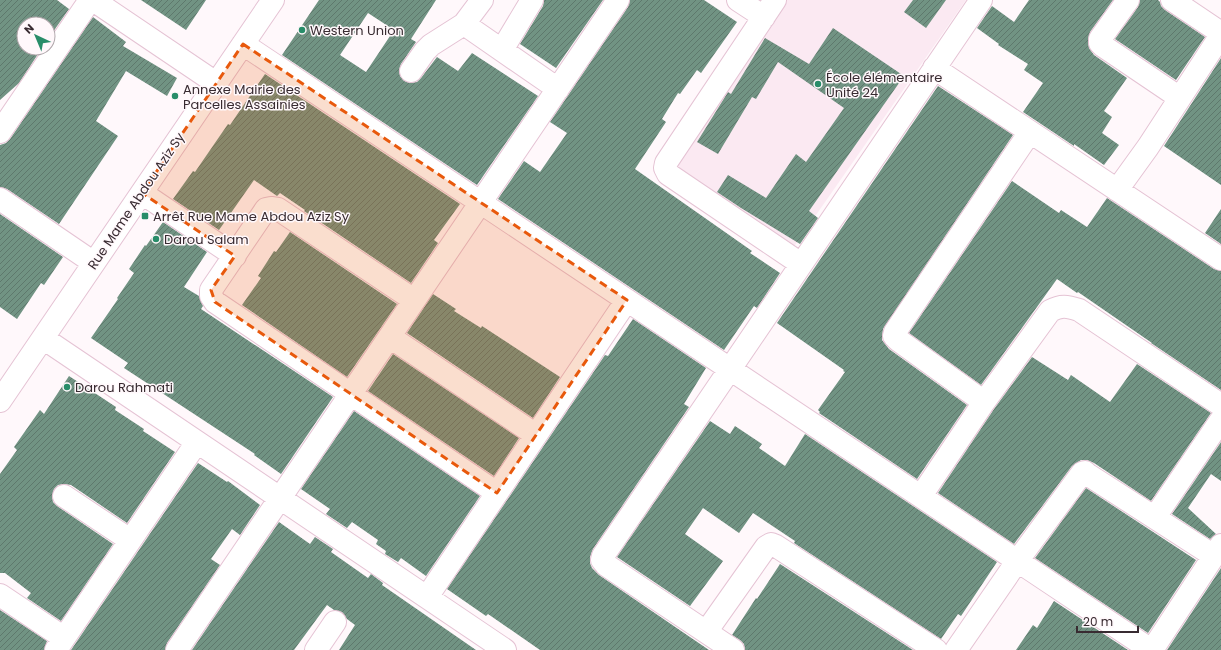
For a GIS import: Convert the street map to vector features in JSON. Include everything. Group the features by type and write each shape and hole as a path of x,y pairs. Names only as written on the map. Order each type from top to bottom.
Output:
{"street":[{"path":"0,132 90,0"},
{"path":"93,0 216,83"},
{"name":"Rue Mame Abdou Aziz Sy","path":"0,401 273,0"},
{"path":"411,71 431,45 464,24 482,0"},
{"path":"502,50 532,0"},
{"path":"177,650 618,0"},
{"path":"738,0 770,9 666,163 665,168 668,174 801,264"},
{"path":"733,650 606,565 602,560 603,556 981,0"},
{"path":"1128,0 1100,39 1100,43 1180,98"},
{"path":"1117,190 1148,147 1221,34 1172,0"},
{"path":"464,24 558,89"},
{"path":"243,44 1018,560 1151,650 1217,551 1155,517 1085,472 1082,473 1018,560 956,650"},
{"path":"934,68 1221,259"},
{"path":"984,402 894,336 895,332 1030,132"},
{"path":"142,193 234,256"},
{"path":"0,199 94,262"},
{"path":"414,300 278,210 271,208 266,209 211,290 211,296 215,302 497,492"},
{"path":"427,597 628,300"},
{"path":"921,496 984,402 1050,311 1058,307 1068,306 1079,310 1221,405"},
{"path":"390,337 536,436"},
{"path":"43,338 505,650"},
{"path":"1155,517 1221,420"},
{"path":"0,594 60,644 197,442"},
{"path":"64,496 130,540"},
{"path":"706,632 766,547 770,544 776,546 936,650"},
{"path":"316,650 335,622"}],"highlighted area":[{"path":"243,44 627,300 497,493 215,302 211,290 235,256 142,193"}],"shaded area":[{"name":"École élémentaire Unité 24","path":"787,0 966,0 793,248 672,168"}],"building":[{"path":"0,0 57,0 69,9 56,28 56,16 16,16 16,56 37,56 19,83 0,100"},
{"path":"141,0 206,0 186,30"},
{"path":"319,0 436,0 411,39 416,42 401,64 399,70 400,76 404,81 410,83 417,82 437,57 458,71 472,53 538,96 477,185 282,55","holes":["368,13 394,30 366,72 340,55"]},
{"path":"544,0 603,0 556,68 520,44 543,6"},
{"path":"630,0 704,0 737,22 701,73 697,70 680,94 678,93 662,119 666,122 635,169 752,251 750,253 780,273 757,308 754,306 724,350 498,199 524,161 540,172 567,133 550,122 628,7"},
{"path":"913,0 946,0 926,28 904,12"},
{"path":"1029,0 1113,0 1090,32 1088,39 1089,48 1094,55 1127,78 1104,111 1112,117 1102,133 1119,145 1104,165 1023,112 1043,83 1024,70 1028,64 998,45 999,44 977,28 992,6 1014,22"},
{"path":"1140,0 1158,0 1165,10 1205,37 1176,80 1115,39 1138,7"},
{"path":"93,17 126,42 123,46 177,78 167,96 126,71 96,121 118,136 59,224 7,189 0,187 0,145 6,143 10,139"},
{"path":"833,28 904,76 809,211 818,218 800,244 717,192 728,175 766,198 796,154 806,162 844,108 778,62 756,99 752,97 718,154 697,142 728,92 731,94 765,38 809,64"},
{"path":"1221,58 1221,185 1164,146"},
{"path":"265,74 460,204 434,240 438,243 411,283 304,211 305,210 280,193 277,196 254,180 219,230 173,199 193,171 195,172 228,124 230,125"},
{"path":"938,86 1013,135 883,329 882,340 889,349 967,405 917,479 819,413 820,412 818,410 845,372 777,323"},
{"path":"1012,181 1059,213 1061,210 1087,227 1107,198 1214,269 1221,271 1221,390 1057,279 981,385 909,333"},
{"path":"1221,209 1221,244 1205,233"},
{"path":"0,214 63,257 44,285 41,283 17,319 0,307"},
{"path":"163,222 207,252 184,287 199,296 203,306 201,309 333,397 281,474 254,455 255,454 124,368 128,363 91,338 134,273 129,269"},
{"path":"290,232 397,304 347,377 242,305 261,278 258,276 274,251 276,252"},
{"path":"433,294 456,309 454,311 481,328 482,326 560,377 533,418 407,333"},
{"path":"633,319 706,368 684,404 689,407 593,549 590,557 590,563 592,568 599,575 709,650 540,650 488,614 486,616 447,589 605,355 608,356"},
{"path":"393,354 519,438 494,476 368,391"},
{"path":"1032,357 1068,380 1071,375 1110,402 1137,364 1211,413 1151,501 1094,463 1087,460 1081,460 1072,466 1014,544 938,493 994,409"},
{"path":"69,376 116,407 115,410 175,452 127,523 71,485 58,485 54,489 52,496 53,502 57,506 113,544 61,621 27,598 31,593 5,573 0,573 0,474 17,450 14,447 40,410 44,414"},
{"path":"354,411 480,496 426,576 401,558 398,562 385,554 386,551 376,544 378,540 352,522 347,528 326,514 330,509 301,489"},
{"path":"710,421 730,434 735,426 762,444 759,448 785,466 805,434 997,562 961,616 958,614 941,639 794,543 795,541 753,513 739,533 703,508 685,534 723,561 690,606 617,557"},
{"path":"1221,442 1221,481 1211,474 1188,508 1216,534 1210,539 1172,514"},
{"path":"198,463 227,482 228,481 260,505 240,535 232,529 211,559 220,565 167,643 165,650 71,650"},
{"path":"1086,488 1196,560 1148,633 1035,558"},
{"path":"279,522 310,544 315,537 333,549 331,552 368,578 371,574 383,583 382,585 476,650 339,650 355,625 347,619 342,612 334,610 327,605 294,650 192,650"},
{"path":"780,564 913,650 745,650 744,644 732,635"},
{"path":"1221,568 1221,650 1167,650"},
{"path":"1054,601 1128,650 1016,650 1033,625 1037,628"},
{"path":"0,610 47,641 44,650 0,650"}],"place":[{"name":"Western Union","path":"302,30"},
{"name":"École élémentaire Unité 24","path":"818,84"},
{"name":"Annexe Mairie des Parcelles Assainies","path":"175,96"},
{"name":"Arrêt Rue Mame Abdou Aziz Sy","path":"145,216"},
{"name":"Darou Salam","path":"156,239"},
{"name":"Darou Rahmati","path":"67,387"}]}
